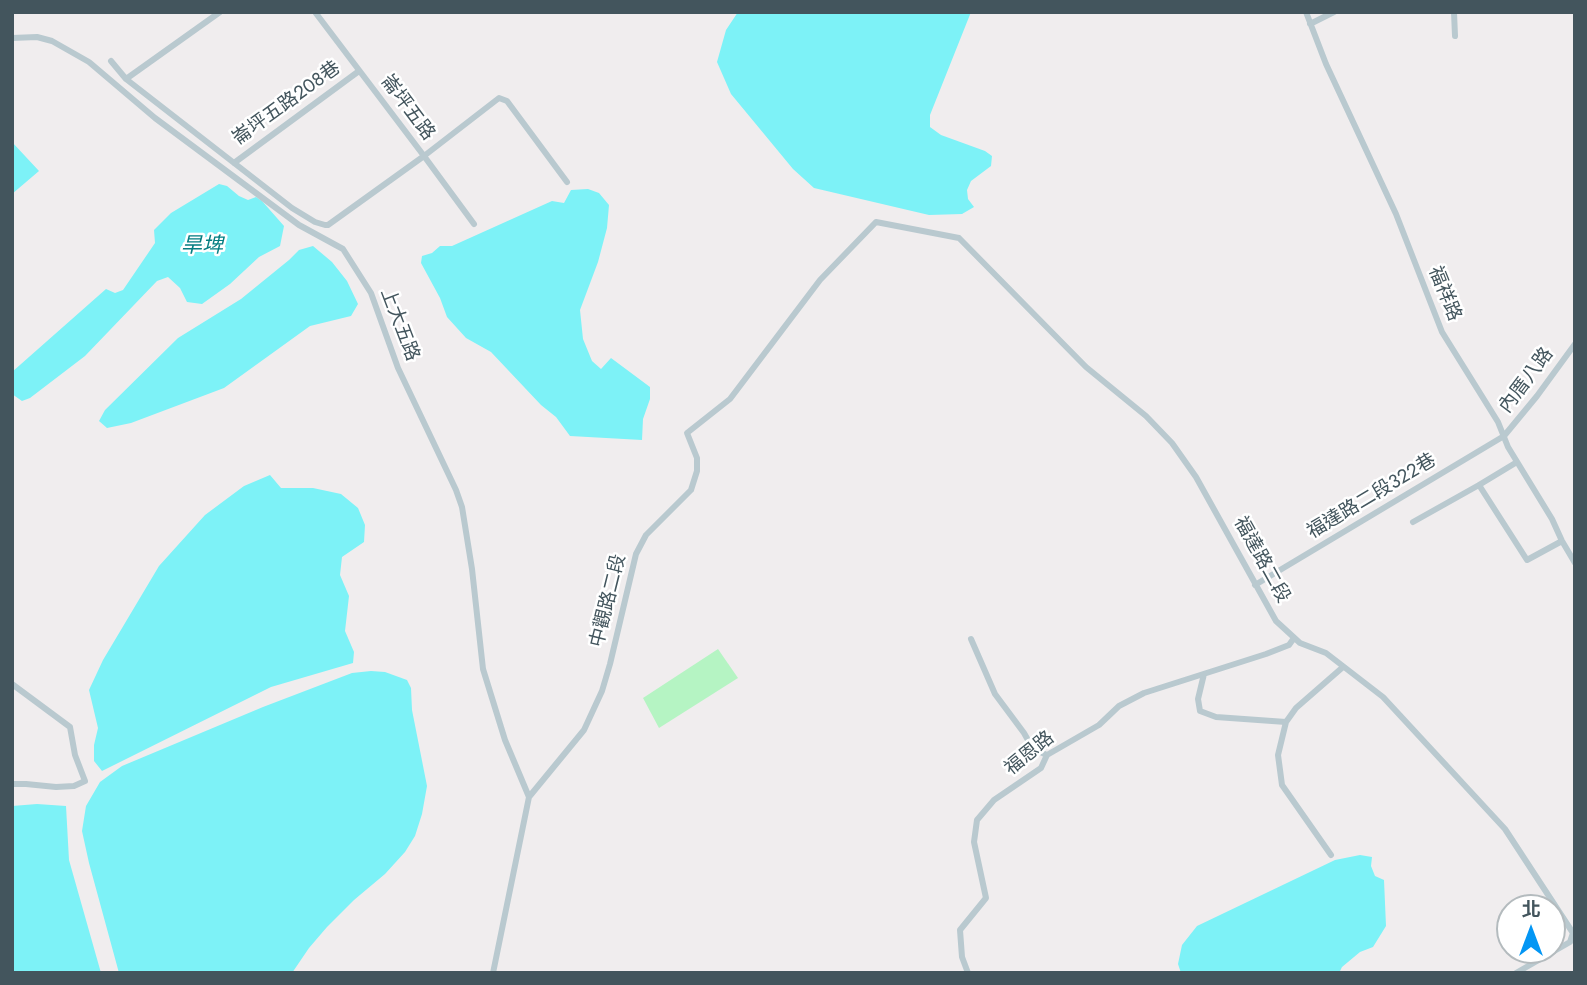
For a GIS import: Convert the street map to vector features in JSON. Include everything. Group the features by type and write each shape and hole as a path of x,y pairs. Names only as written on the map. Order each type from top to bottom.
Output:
{"street":[{"path":"126,79 220,12"},
{"name":"崙坪五路","path":"314,12 474,224"},
{"name":"福祥路","path":"1306,12 1326,64 1396,214 1442,332 1498,422 1508,447 1575,563"},
{"path":"1310,24 1335,12"},
{"path":"1454,12 1455,36"},
{"name":"上大五路","path":"12,38 37,37 52,41 89,62 155,118 299,225 343,249 371,293 398,368 462,507 483,668 505,740 528,797"},
{"path":"111,61 126,79 292,208 315,222 328,225 499,98 507,102 567,182"},
{"name":"崙坪五路208巷","path":"234,163 359,71"},
{"path":"315,222 318,234"},
{"name":"中觀路二段","path":"493,973 528,797 584,730 610,664 636,554 646,535 691,490 697,471 697,458 687,433 730,398 820,280 876,222 959,237"},
{"name":"福達路二段","path":"959,237 1086,367 1146,416 1172,443 1201,485 1276,621 1300,643 1326,653 1383,697 1505,830 1573,933 1570,942 1517,973"},
{"name":"內厝八路","path":"1504,436 1575,344"},
{"name":"福達路二段322巷","path":"1255,585 1504,436"},
{"path":"1413,522 1517,461"},
{"path":"1479,485 1527,560 1562,541"},
{"name":"福恩路","path":"968,973 962,957 960,930 986,898 974,842 977,820 994,800 1041,768 1047,755 1099,725 1119,706 1144,693 1266,654 1289,645 1294,638"},
{"path":"971,639 995,694 1033,749 1047,755"},
{"path":"1331,855 1282,785 1278,755 1286,722 1296,708 1343,667"},
{"path":"1204,674 1198,699 1200,711 1216,717 1286,722"},
{"path":"12,684 70,727 75,755 85,781 74,786 55,787 12,784"}],"green space":[{"path":"718,649 738,678 659,728 643,698"}],"water":[{"path":"738,12 971,12 930,115 930,127 941,135 992,156 991,166 971,181 967,190 968,199 974,207 962,214 929,215 814,188 793,169 731,94 717,62 726,30"},
{"path":"12,142 39,171 12,194"},
{"name":"旱埤","path":"219,184 227,186 248,200 256,197 262,201 284,226 280,246 259,257 230,284 202,304 187,302 180,288 168,277 157,281 85,356 30,398 22,401 12,394 12,372 106,289 115,293 123,290 155,243 154,230 171,213"},
{"path":"588,189 599,193 609,205 607,228 598,262 580,310 583,339 592,361 601,369 611,358 650,387 650,399 643,419 642,440 570,436 556,417 541,405 491,352 466,338 447,317 421,263 422,256 432,253 440,246 452,246 552,201 564,203 571,190"},
{"path":"313,246 332,262 347,281 358,304 351,316 310,326 224,388 131,423 107,428 99,421 105,410 178,338 241,299 299,250"},
{"path":"270,475 281,488 313,488 341,494 358,508 365,525 364,542 342,557 340,575 349,596 345,631 354,652 353,663 271,687 102,771 94,761 98,728 89,690 103,660 159,566 205,515 244,486"},
{"path":"385,672 407,680 411,688 412,710 427,786 415,836 405,852 327,927 292,973 119,973 82,831 86,806 100,782 122,766 263,707 352,673"},
{"path":"12,806 66,806 69,860 101,973 12,973"},
{"path":"1360,855 1372,857 1371,866 1375,876 1384,880 1386,926 1373,947 1360,952 1342,967 1339,973 1181,973 1178,964 1182,945 1197,926 1335,860"}]}
